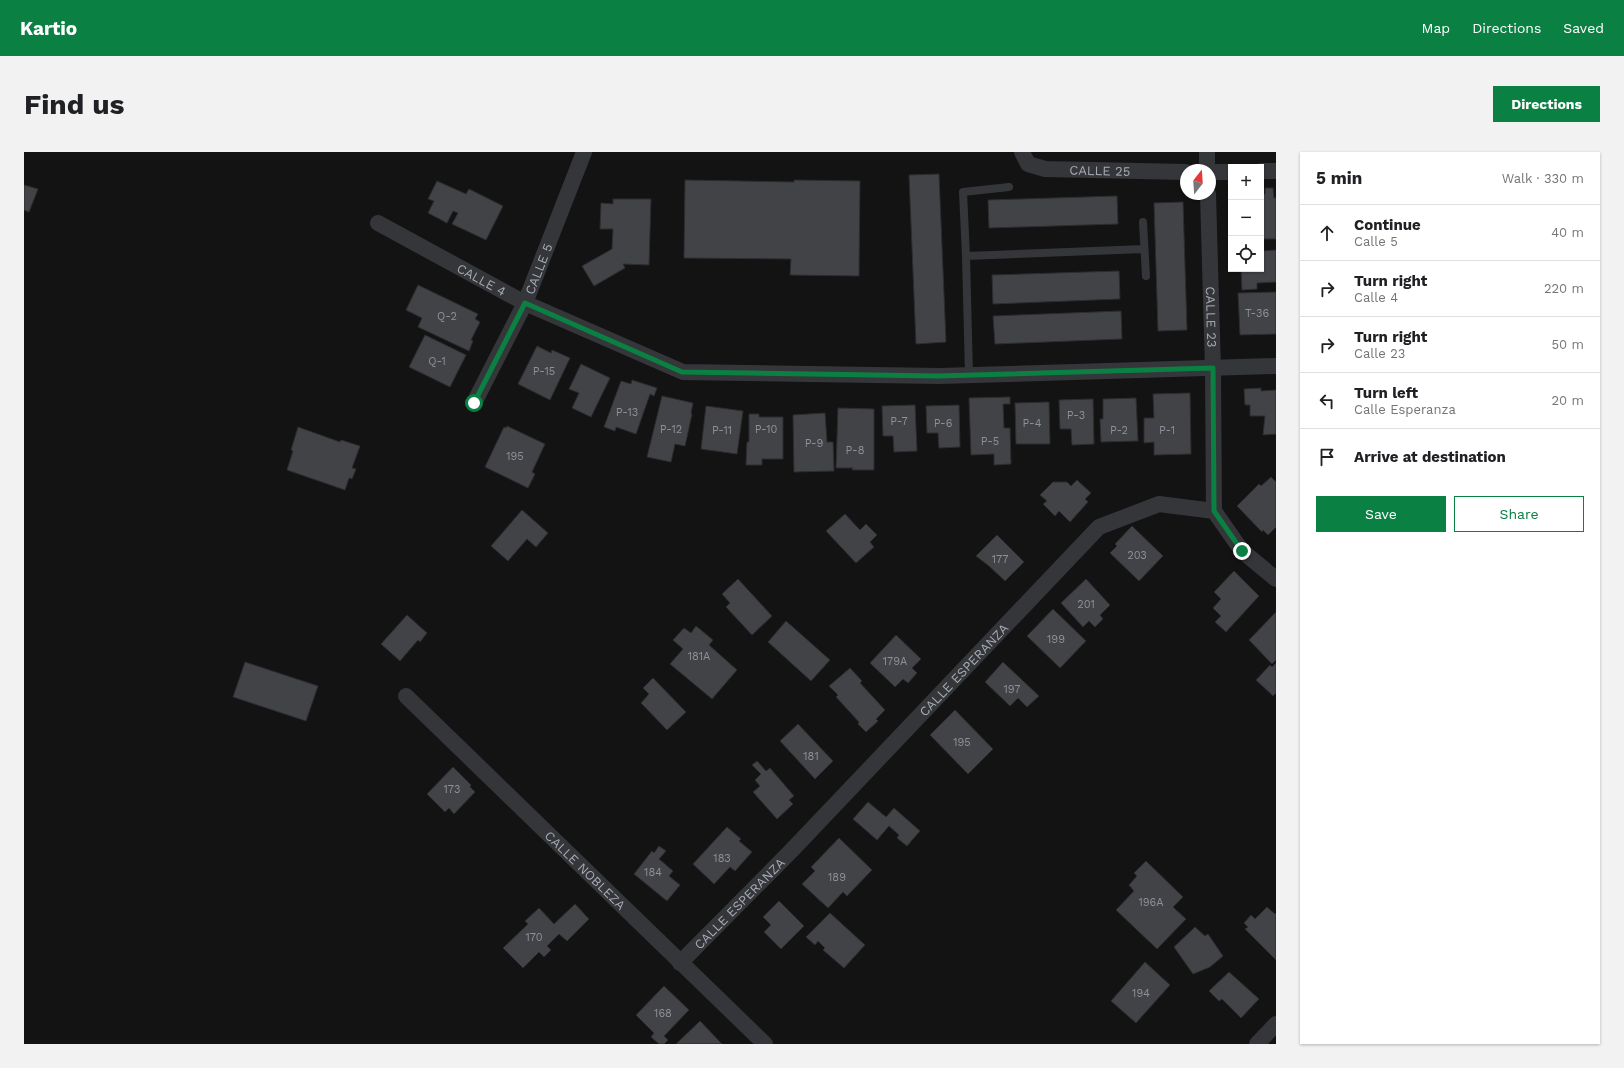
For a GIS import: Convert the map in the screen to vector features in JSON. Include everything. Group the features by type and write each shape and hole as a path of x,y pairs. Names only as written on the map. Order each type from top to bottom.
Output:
{"street":[{"name":"CALLE 5","path":"474,403 525,303 584,152"},
{"name":"CALLE 25","path":"1022,152 1028,164 1045,169 1180,172"},
{"path":"1207,152 1207,164"},
{"path":"1264,171 1276,171"},
{"path":"1216,172 1228,172"},
{"name":"CALLE 23","path":"1208,200 1213,368 1214,511"},
{"name":"CALLE 4","path":"378,223 525,303 682,372 969,376 1276,366"},
{"name":"CALLE ESPERANZA","path":"680,963 792,850 1099,527 1159,504 1214,511"},
{"path":"1214,511 1242,551 1276,579"},
{"name":"CALLE NOBLEZA","path":"406,696 765,1044"},
{"path":"1262,1042 1276,1024"}],"lane":[{"path":"969,376 963,192 1010,187"},
{"path":"1143,222 1146,276"},
{"path":"966,256 1144,249"}],"building":[{"path":"939,174 946,342 916,344 909,175"},
{"path":"685,180 794,182 794,180 860,181 859,276 790,275 791,259 684,258"},
{"path":"437,181 466,194 469,189 503,206 486,240 452,224 458,213 453,211 447,223 428,213 434,201 428,199"},
{"path":"24,185 38,189 29,212 24,210"},
{"path":"1265,188 1273,188 1274,198 1276,198 1276,239 1264,239"},
{"path":"1117,196 1118,224 989,228 988,200"},
{"path":"613,199 651,199 649,265 623,264 625,268 594,286 582,266 612,249 613,229 600,229 601,203 613,204"},
{"path":"1183,202 1187,330 1158,331 1154,203"},
{"path":"1276,250 1276,282 1257,283 1257,289 1242,290 1241,272 1264,272 1264,251"},
{"path":"1119,271 1120,299 993,304 992,275"},
{"path":"418,285 478,314 475,319 480,322 471,340 473,341 469,351 418,327 422,318 406,310"},
{"path":"1276,292 1276,334 1240,335 1238,293"},
{"path":"1121,311 1122,339 995,344 993,316"},
{"path":"425,335 466,355 450,387 409,367"},
{"path":"537,346 551,353 552,350 570,358 550,400 518,384"},
{"path":"581,364 610,378 591,417 572,408 579,393 569,389"},
{"path":"632,380 657,388 654,396 650,394 636,434 616,427 615,431 604,427 621,381 631,384"},
{"path":"1261,388 1261,391 1276,390 1276,434 1263,435 1265,416 1250,416 1250,405 1245,405 1244,389"},
{"path":"1190,393 1191,454 1154,455 1154,442 1144,443 1144,418 1154,418 1153,394"},
{"path":"662,396 693,403 685,446 675,444 671,462 647,457"},
{"path":"1010,397 1010,404 1003,404 1004,428 1010,428 1011,464 994,465 994,454 971,455 969,398"},
{"path":"1136,398 1138,441 1101,442 1100,419 1103,419 1103,399"},
{"path":"1093,399 1094,444 1072,445 1071,429 1060,429 1059,400"},
{"path":"1049,402 1050,444 1016,444 1015,403"},
{"path":"915,405 917,451 894,452 893,436 883,436 882,406"},
{"path":"959,405 960,447 939,448 938,433 927,433 926,406"},
{"path":"706,406 743,411 737,454 701,449"},
{"path":"838,408 874,409 874,470 836,468"},
{"path":"825,413 827,442 833,442 834,471 794,472 793,415"},
{"path":"749,414 759,414 759,417 783,417 783,459 762,459 762,465 746,465 747,442 749,442"},
{"path":"507,426 545,444 532,472 535,474 528,488 485,467 504,427 506,428"},
{"path":"298,427 340,442 341,440 360,446 352,468 356,469 352,479 349,478 345,490 287,470"},
{"path":"1271,477 1276,482 1276,527 1268,535 1263,530 1262,532 1237,506 1259,484 1261,486"},
{"path":"1077,480 1091,493 1085,499 1088,502 1070,522 1059,511 1055,516 1043,504 1047,501 1040,495 1053,482 1067,482 1071,486"},
{"path":"522,510 548,533 536,547 527,539 508,561 491,546"},
{"path":"845,514 860,530 866,524 877,535 870,542 874,547 856,563 826,531"},
{"path":"1132,526 1163,556 1139,581 1110,553 1117,546 1115,544"},
{"path":"997,535 1024,562 1005,581 976,556"},
{"path":"1234,571 1259,596 1226,632 1215,622 1221,616 1213,608 1221,599 1214,592"},
{"path":"738,579 772,616 752,635 726,607 730,603 722,594"},
{"path":"1086,579 1110,605 1100,615 1103,619 1095,627 1089,621 1083,627 1061,603"},
{"path":"1053,609 1086,641 1060,668 1027,636"},
{"path":"1276,612 1276,660 1272,664 1249,640"},
{"path":"407,615 427,633 420,642 418,640 400,661 381,644"},
{"path":"786,621 830,660 811,681 768,642"},
{"path":"696,626 713,640 709,645 737,670 712,699 670,664 683,649 673,640 684,628 691,633"},
{"path":"896,635 921,659 912,668 917,673 908,683 903,679 895,687 870,663"},
{"path":"245,662 318,686 306,721 233,697"},
{"path":"1003,662 1039,696 1027,707 1018,698 1010,706 985,682"},
{"path":"1276,663 1276,693 1273,696 1256,680 1270,665 1272,667"},
{"path":"850,668 862,681 860,683 885,710 876,719 878,721 866,732 836,697 838,695 829,686"},
{"path":"653,678 686,712 667,730 641,703 649,694 643,688"},
{"path":"955,710 993,749 968,774 930,735"},
{"path":"798,724 833,761 815,779 780,741"},
{"path":"757,761 766,771 770,768 794,796 789,800 793,804 777,819 753,792 760,786 755,780 761,774 752,765"},
{"path":"453,767 471,785 470,787 475,792 454,814 449,808 445,812 427,794"},
{"path":"868,802 886,817 894,808 920,831 907,846 897,838 899,835 889,826 877,840 853,819"},
{"path":"727,827 741,839 739,841 752,852 735,871 730,867 714,884 693,864"},
{"path":"839,838 872,870 847,896 843,892 828,908 802,884 815,871 811,867"},
{"path":"659,846 666,851 659,859 673,871 669,876 680,885 667,901 634,874 652,851 654,853"},
{"path":"1146,861 1183,897 1173,907 1186,919 1157,949 1116,910 1134,891 1129,885 1137,876 1134,873"},
{"path":"779,901 804,926 781,949 764,932 771,925 763,917"},
{"path":"575,904 589,919 567,941 559,934 547,946 551,950 544,957 539,952 523,968 503,948 528,924 525,921 539,908 554,924"},
{"path":"1267,907 1275,914 1276,913 1276,960 1245,929 1248,927 1244,923 1251,915 1255,919"},
{"path":"830,913 865,945 844,968 823,950 825,948 818,941 815,945 806,937"},
{"path":"1195,927 1205,936 1208,934 1223,956 1210,967 1193,974 1174,947"},
{"path":"1145,962 1170,985 1136,1023 1111,1001"},
{"path":"1229,972 1259,999 1241,1018 1222,999 1219,1001 1209,991"},
{"path":"664,986 689,1010 664,1036 668,1040 664,1044 659,1044 651,1037 654,1033 636,1015"},
{"path":"700,1021 722,1044 676,1044"}],"route":[{"path":"474,403 525,303 682,372 969,376 1213,368 1214,511 1242,551"}]}
